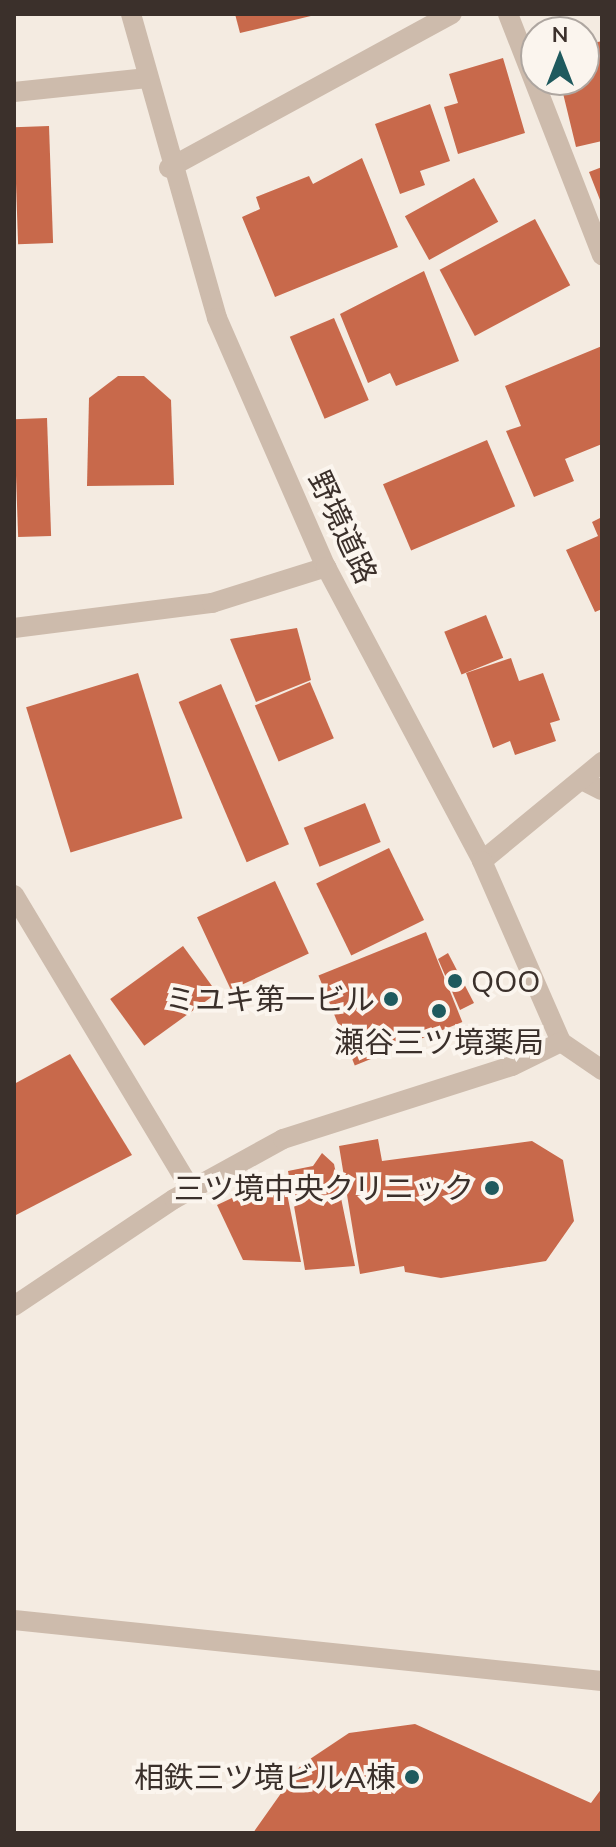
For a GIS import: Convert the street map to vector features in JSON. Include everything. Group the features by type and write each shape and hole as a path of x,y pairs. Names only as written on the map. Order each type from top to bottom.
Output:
{"street":[{"name":"野境道路","path":"131,14 169,168 217,318 326,567 482,861 561,1042"},
{"path":"169,168 452,14"},
{"path":"508,14 602,255"},
{"path":"14,92 147,78"},
{"path":"14,628 212,603 326,567"},
{"path":"482,861 602,762"},
{"path":"582,780 602,790"},
{"path":"14,895 191,1190"},
{"path":"14,1306 191,1190 283,1139 512,1066 561,1042 602,1070"},
{"path":"14,1620 602,1681"}],"building":[{"path":"235,14 315,14 315,15 240,33"},
{"path":"600,41 602,141 576,147 564,96 600,96"},
{"path":"503,58 525,133 458,154 444,107 458,103 449,74"},
{"path":"430,104 450,161 420,171 425,185 400,194 375,124"},
{"path":"49,126 53,243 18,244 14,127"},
{"path":"362,158 398,247 275,297 242,217 260,209 256,197 309,176 313,184"},
{"path":"602,167 602,205 589,172"},
{"path":"474,178 498,222 429,260 405,216"},
{"path":"535,219 570,285 475,336 440,270"},
{"path":"424,271 459,361 396,386 390,373 368,383 340,314"},
{"path":"334,318 369,400 325,419 290,337"},
{"path":"602,346 602,444 565,459 574,481 534,497 506,431 521,426 505,386"},
{"path":"118,376 144,376 171,400 174,485 87,486 89,398"},
{"path":"47,418 51,536 18,537 14,419"},
{"path":"487,440 515,506 411,550 383,484"},
{"path":"602,517 602,609 595,612 566,550 598,536 592,522"},
{"path":"486,615 503,658 462,675 444,632"},
{"path":"297,628 311,680 256,702 230,639"},
{"path":"511,658 519,681 543,673 560,720 550,723 556,741 515,755 510,741 493,748 466,673"},
{"path":"138,673 182,818 71,853 26,707"},
{"path":"310,682 334,738 279,762 255,705"},
{"path":"221,684 289,844 247,862 179,702"},
{"path":"365,803 381,842 320,867 304,828"},
{"path":"389,848 424,920 351,955 316,884"},
{"path":"275,881 309,954 231,990 197,917"},
{"name":"ミユキ第一ビル","path":"426,932 462,1022 355,1065 318,975"},
{"path":"183,946 217,993 144,1046 110,999"},
{"path":"448,953 474,1003 460,1010 438,959"},
{"path":"70,1054 132,1155 14,1216 14,1084"},
{"path":"378,1139 382,1161 532,1141 563,1160 574,1221 546,1261 441,1278 405,1272 404,1266 360,1274 339,1146"},
{"path":"322,1153 334,1164 355,1266 305,1270 288,1171 313,1166"},
{"path":"283,1174 301,1262 243,1260 217,1205"},
{"name":"相鉄三ツ境ビルA棟","path":"415,1724 591,1803 602,1788 602,1833 253,1833 301,1765 349,1733"}],"place":[{"name":"QOO","path":"455,981"},
{"name":"ミユキ第一ビル","path":"391,999"},
{"name":"瀬谷三ツ境薬局","path":"439,1011"},
{"name":"三ツ境中央クリニック","path":"492,1188"},
{"name":"相鉄三ツ境ビルA棟","path":"412,1777"}]}
